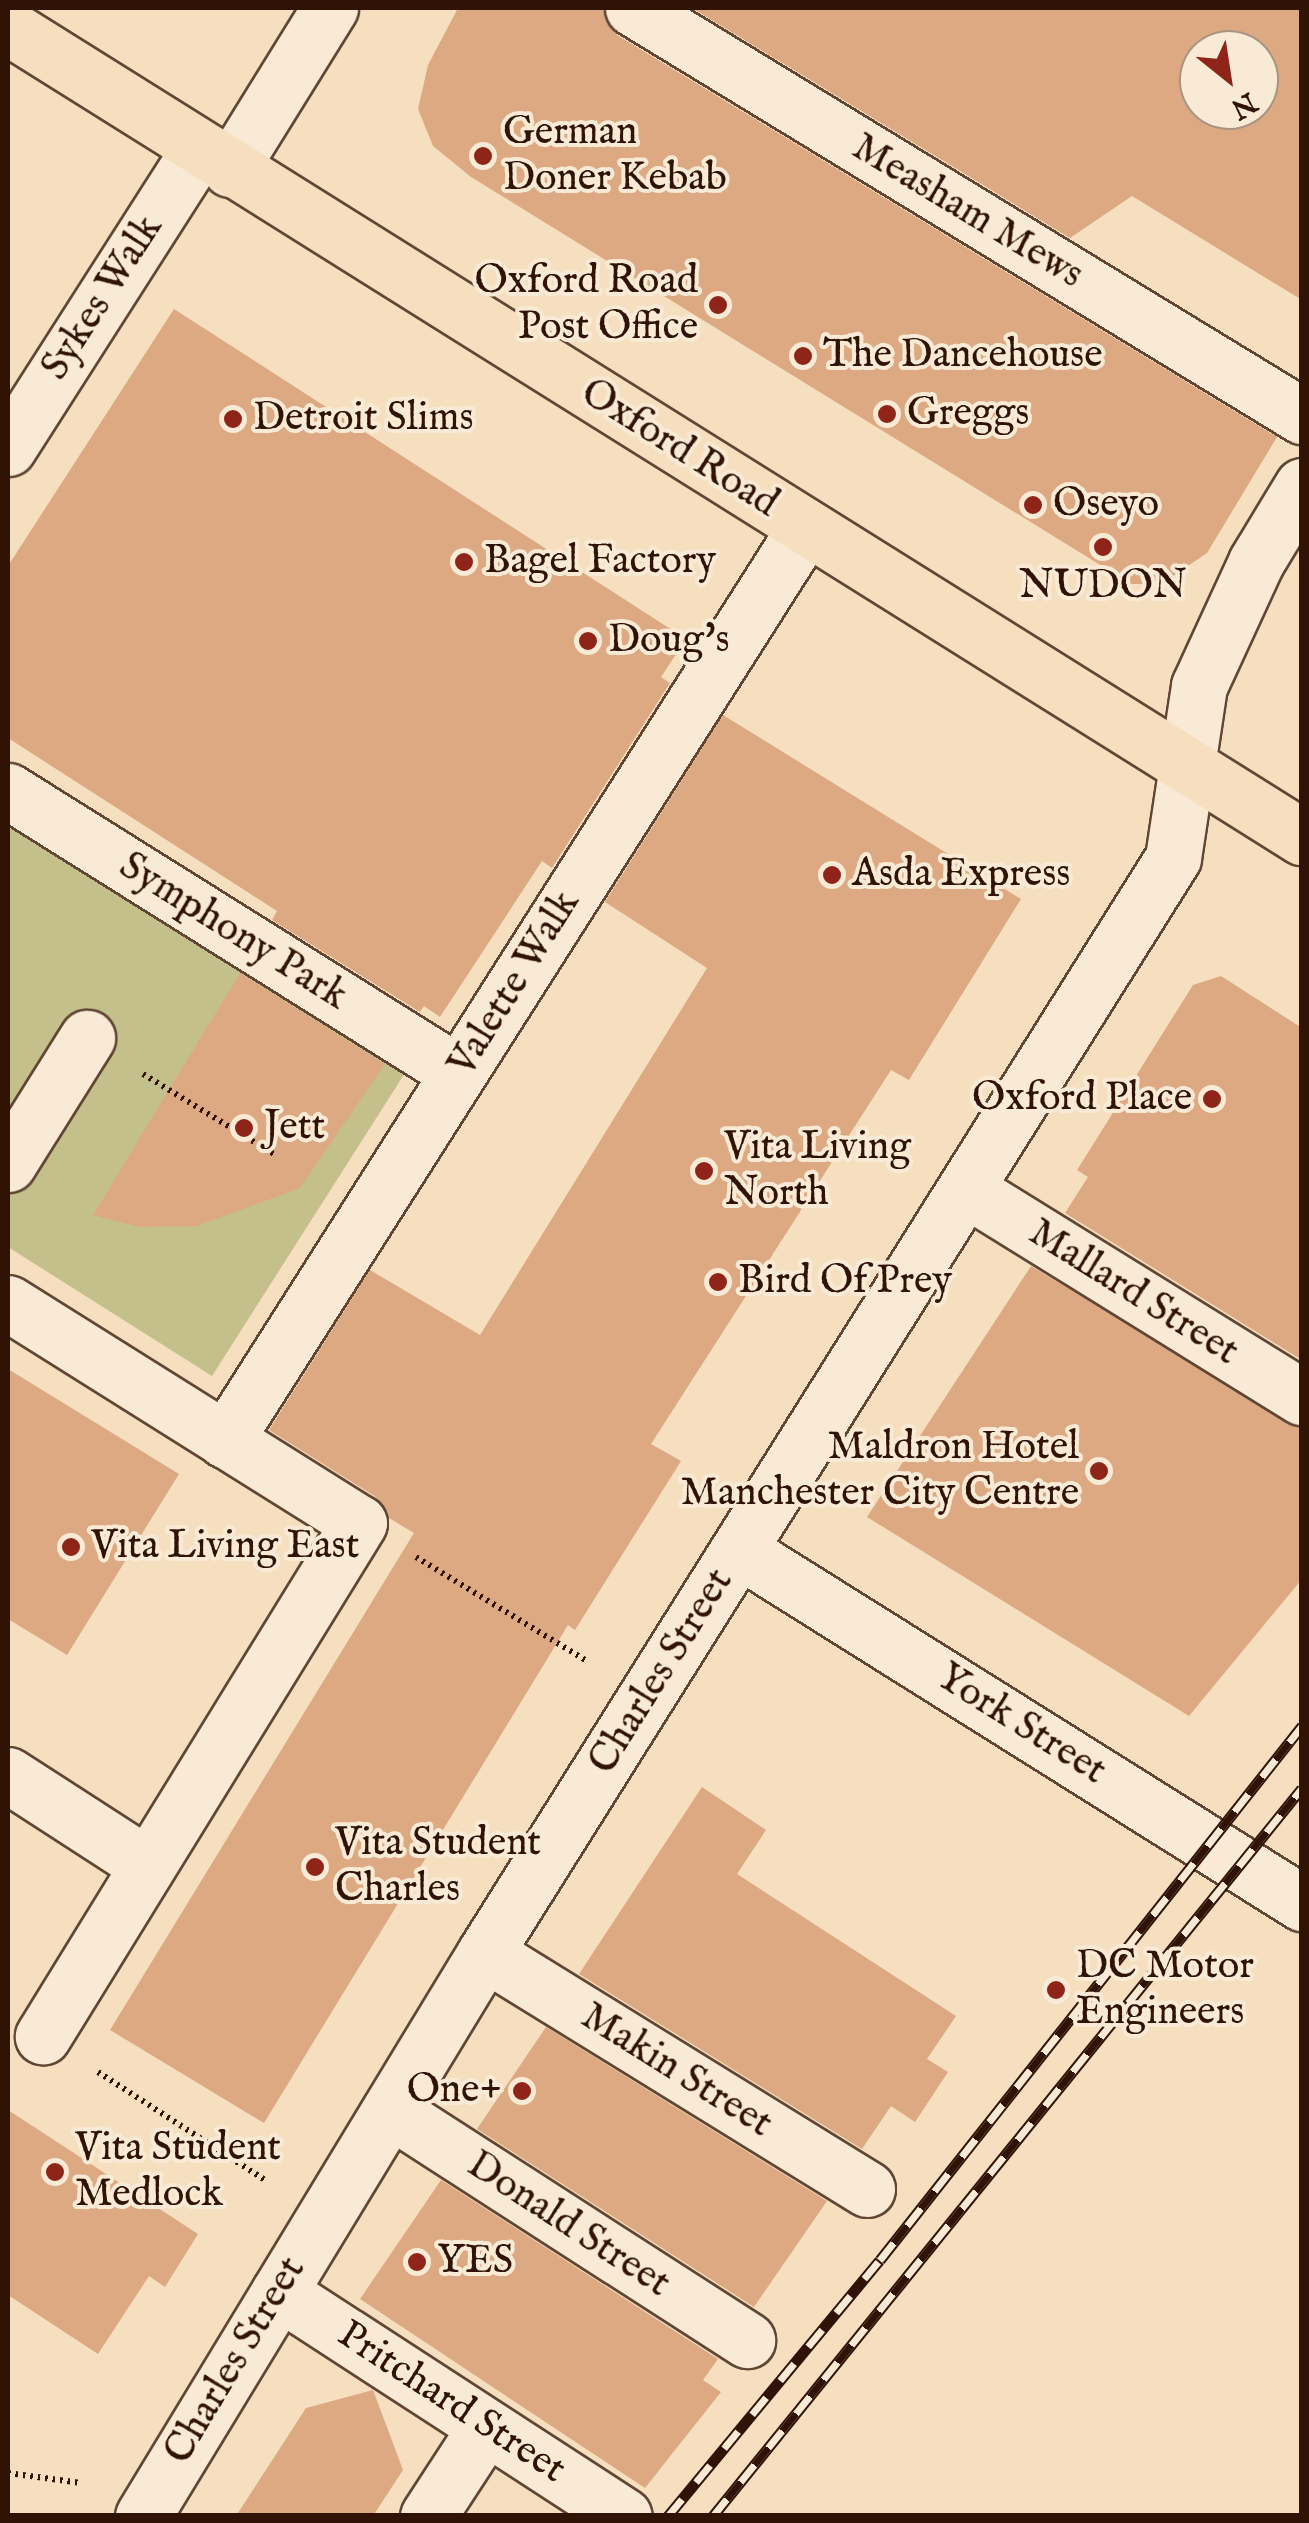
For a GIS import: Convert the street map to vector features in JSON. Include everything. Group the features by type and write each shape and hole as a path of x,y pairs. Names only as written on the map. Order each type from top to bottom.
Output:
{"main road":[{"name":"Oxford Road","path":"8,27 1188,770 1302,837"}],"street":[{"name":"Sykes Walk","path":"8,448 214,159 330,8"},
{"name":"Measham Mews","path":"633,8 1302,416"},
{"name":"Charles Street","path":"143,2516 485,1953 1173,858 1199,686 1256,562 1302,486"},
{"name":"Valette Walk","path":"224,1440 806,528"},
{"name":"Symphony Park","path":"8,791 458,1073"},
{"path":"8,1164 86,1038"},
{"name":"Mallard Street","path":"966,1190 1302,1397"},
{"path":"8,1303 359,1523 43,2036"},
{"name":"York Street","path":"739,1550 1302,1902"},
{"path":"8,1775 147,1865"},
{"name":"Makin Street","path":"485,1953 866,2189"},
{"name":"Donald Street","path":"390,2110 747,2340"},
{"name":"Pritchard Street","path":"279,2292 624,2515"},
{"path":"428,2516 486,2427"}],"path":[{"path":"86,1038 274,1154"},
{"path":"359,1523 596,1666"},
{"path":"43,2036 272,2184"},
{"path":"8,2473 87,2484"}],"shaded area":[{"path":"8,821 405,1073 212,1376 8,1247"}],"building":[{"path":"458,8 602,8 617,35 1277,437 1207,553 1161,584 1131,584 471,177 433,146 418,109 428,65"},
{"path":"692,8 1302,8 1302,300 1132,196 1070,238"},
{"path":"174,309 686,639 661,677 670,683 552,868 542,861 440,1017 424,1006 420,1012 272,920 277,911 8,738 8,566"},
{"name":"Vita Living North","path":"723,715 1021,899 909,1080 891,1070 651,1444 681,1461 575,1630 568,1625 264,2123 110,2030 414,1533 389,1518 376,1497 269,1430 370,1270 480,1335 707,968 605,902"},
{"name":"Jett","path":"240,973 385,1064 300,1188 197,1226 140,1227 93,1215"},
{"name":"Oxford Place","path":"1221,976 1302,1028 1302,1360 1065,1213 1088,1177 1077,1170 1193,985"},
{"name":"Maldron Hotel Manchester City Centre","path":"1031,1266 1302,1428 1302,1579 1189,1716 867,1517"},
{"name":"Vita Living East","path":"8,1369 179,1474 67,1655 8,1619"},
{"path":"702,1787 766,1830 737,1874 956,2016 927,2059 948,2072 915,2122 891,2106 862,2149 579,1974"},
{"path":"546,2027 827,2201 754,2307 477,2129"},
{"name":"Vita Student Medlock","path":"8,2110 198,2234 165,2287 149,2276 98,2354 8,2295"},
{"path":"441,2180 718,2359 703,2380 721,2392 645,2488 360,2299"},
{"path":"373,2390 403,2470 373,2516 236,2516 306,2408"}],"railway":[{"path":"668,2516 880,2260 1302,1726"},
{"path":"713,2516 1302,1788"}],"place":[{"name":"German Doner Kebab","path":"483,156"},
{"name":"Oxford Road Post Office","path":"718,305"},
{"name":"The Dancehouse","path":"803,356"},
{"name":"Greggs","path":"887,414"},
{"name":"Detroit Slims","path":"233,419"},
{"name":"Oseyo","path":"1033,505"},
{"name":"NUDON","path":"1103,547"},
{"name":"Bagel Factory","path":"464,562"},
{"name":"Doug's","path":"588,641"},
{"name":"Asda Express","path":"832,875"},
{"name":"Oxford Place","path":"1212,1099"},
{"name":"Jett","path":"244,1128"},
{"name":"Vita Living North","path":"704,1171"},
{"name":"Bird Of Prey","path":"718,1282"},
{"name":"Maldron Hotel Manchester City Centre","path":"1099,1471"},
{"name":"Vita Living East","path":"71,1547"},
{"name":"Vita Student Charles","path":"315,1867"},
{"name":"DC Motor Engineers","path":"1056,1990"},
{"name":"One+","path":"522,2091"},
{"name":"Vita Student Medlock","path":"55,2172"},
{"name":"YES","path":"417,2262"}]}
